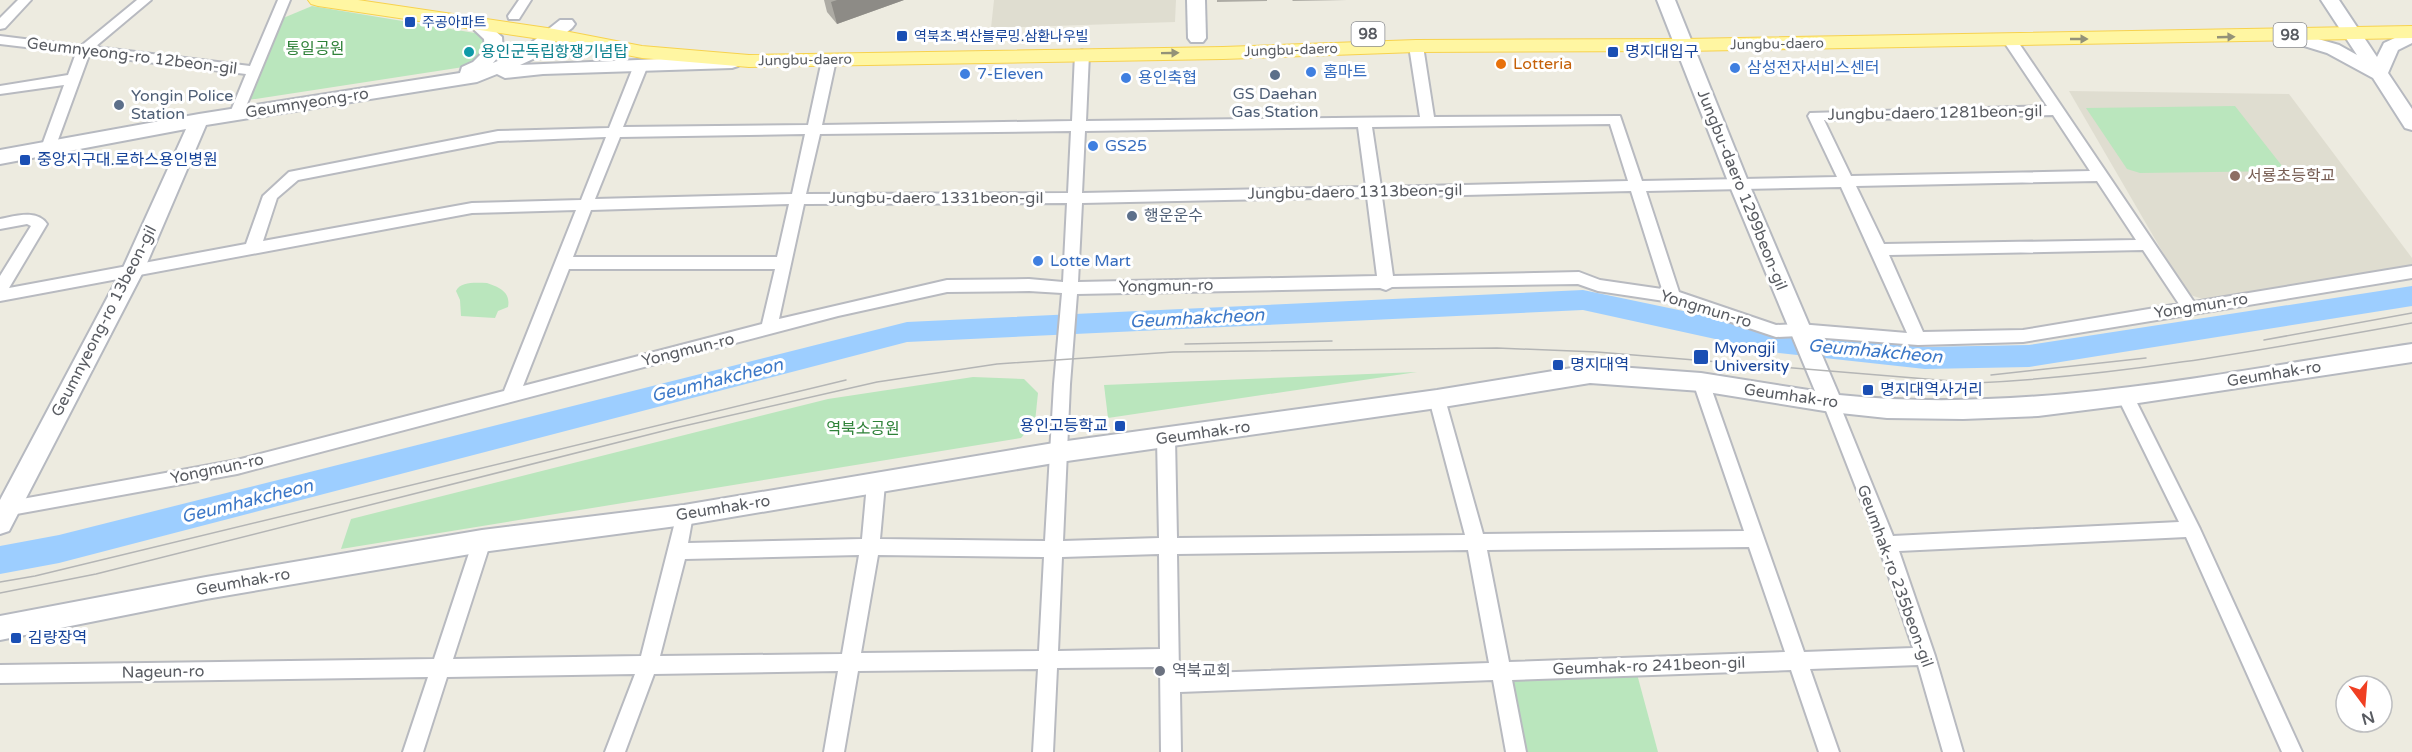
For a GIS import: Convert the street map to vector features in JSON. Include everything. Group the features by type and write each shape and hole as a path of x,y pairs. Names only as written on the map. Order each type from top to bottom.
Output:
{"main road":[{"name":"Jungbu-daero","path":"318,0 477,24 629,34 753,46 1414,33 1681,39 2009,39 2287,35 2346,26 2412,34"},
{"name":"Jungbu-daero","path":"398,0 520,8 560,30 642,52 749,61 1223,53 1681,39 2346,26 2412,21"},
{"path":"1196,0 1197,38"},
{"name":"Jungbu-daero 1299beon-gil","path":"1666,0 1739,184 1827,395"},
{"path":"2330,0 2412,124"},
{"path":"444,81 478,66 494,51 493,37 477,24"},
{"name":"Geumnyeong-ro","path":"0,157 237,113 477,76 527,55 560,30"},
{"path":"2378,74 2390,47 2412,34"},
{"path":"2287,35 2333,49 2378,74"},
{"path":"477,76 543,68 749,61"},
{"name":"Geumnyeong-ro 13beon-gil","path":"2,516 133,270 199,120"},
{"name":"Geumhak-ro","path":"0,628 206,588 482,541 684,515 1060,452 1437,399 1590,374 1701,382 1827,395 1887,409 1963,410 2038,406 2126,396 2412,353"}],"street":[{"path":"0,25 5,14 25,0"},
{"path":"48,148 84,50 145,0"},
{"path":"255,71 284,0"},
{"name":"Jungbu-daero 1281beon-gil","path":"2009,39 2189,307"},
{"name":"Geumnyeong-ro 12beon-gil","path":"0,40 255,71 237,113"},
{"path":"1416,46 1428,121"},
{"path":"1043,752 1082,54"},
{"path":"769,329 829,60"},
{"path":"511,395 641,65"},
{"path":"0,90 73,79"},
{"name":"Jungbu-daero 1281beon-gil","path":"1847,182 1815,116 2057,110"},
{"path":"252,250 270,196 294,176 498,136 616,132 1615,119 1672,296"},
{"path":"1365,124 1386,284"},
{"path":"1739,184 2100,176"},
{"path":"1847,182 1918,339"},
{"name":"Jungbu-daero 1313beon-gil","path":"1074,198 1739,184"},
{"name":"Jungbu-daero 1331beon-gil","path":"0,295 472,208 798,199 1074,198"},
{"path":"0,224 28,219 40,224 0,289"},
{"path":"1879,250 2146,245"},
{"path":"563,263 784,263"},
{"name":"Yongmun-ro","path":"2,516 237,467 838,310 947,286 1029,285 1070,288 1386,284 1579,278 1598,285 1672,296 1776,332 1918,339 2023,336 2412,272"},
{"path":"1701,382 1829,752"},
{"name":"Geumhak-ro 235beon-gil","path":"1827,395 1887,544 1925,656 1953,752"},
{"path":"2126,396 2191,529 2292,752"},
{"path":"1437,399 1476,542 1516,752"},
{"path":"1166,438 1171,752"},
{"path":"834,752 870,547 876,484"},
{"path":"615,752 648,666 678,551 684,515"},
{"path":"1887,544 2191,529"},
{"path":"678,551 870,547 1054,549 1755,539"},
{"path":"413,752 482,541"},
{"name":"Geumhak-ro 241beon-gil","path":"1170,683 1925,656"},
{"name":"Nageun-ro","path":"0,674 1169,658"}],"shaded area":[{"path":"994,0 1176,0 1175,22 991,28"},
{"name":"서룡초등학교","path":"2069,91 2289,94 2412,258 2412,267 2206,300 2187,294"}],"green space":[{"name":"통일공원","path":"312,6 481,34 490,42 483,55 470,66 242,101 276,21"},
{"path":"2235,106 2286,171 2140,173 2127,169 2086,108"},
{"path":"469,283 487,283 500,288 506,294 508,307 498,311 495,318 461,316 460,300 456,291 458,288"},
{"path":"1417,372 1108,418 1104,385"},
{"name":"역북소공원","path":"973,377 1024,379 1038,393 1035,422 1021,438 341,549 351,519 828,399"},
{"path":"1637,674 1658,752 1525,752 1510,680"}],"waterway":[{"name":"Geumhakcheon","path":"0,560 59,549 907,332 1583,300 1779,342 1925,358 2029,356 2412,296"}],"tram line":[{"path":"2264,340 2412,313"},
{"path":"0,593 96,574 675,428 877,382 997,364 1173,352 1497,348 1597,352 1975,383 2140,368 2249,352 2412,323"},
{"path":"1185,344 1332,341"},
{"path":"1991,375 2146,358"},
{"path":"0,582 35,576 846,380"}],"place":[{"name":"주공아파트","path":"410,22"},
{"name":"역북초.벽산블루밍.삼환나우빌","path":"902,36"},
{"name":"용인군독립항쟁기념탑","path":"469,52"},
{"name":"명지대입구","path":"1613,52"},
{"name":"Lotteria","path":"1501,64"},
{"name":"삼성전자서비스센터","path":"1735,68"},
{"name":"홈마트","path":"1311,72"},
{"name":"7-Eleven","path":"965,74"},
{"name":"GS Daehan Gas Station","path":"1275,75"},
{"name":"용인축협","path":"1126,78"},
{"name":"Yongin Police Station","path":"119,105"},
{"name":"GS25","path":"1093,146"},
{"name":"중앙지구대.로하스용인병원","path":"25,160"},
{"name":"서룡초등학교","path":"2235,176"},
{"name":"행운운수","path":"1132,216"},
{"name":"Lotte Mart","path":"1038,261"},
{"name":"Myongji University","path":"1701,357"},
{"name":"명지대역","path":"1558,365"},
{"name":"명지대역사거리","path":"1868,390"},
{"name":"용인고등학교","path":"1120,426"},
{"name":"김량장역","path":"16,638"},
{"name":"역북교회","path":"1160,671"}]}
